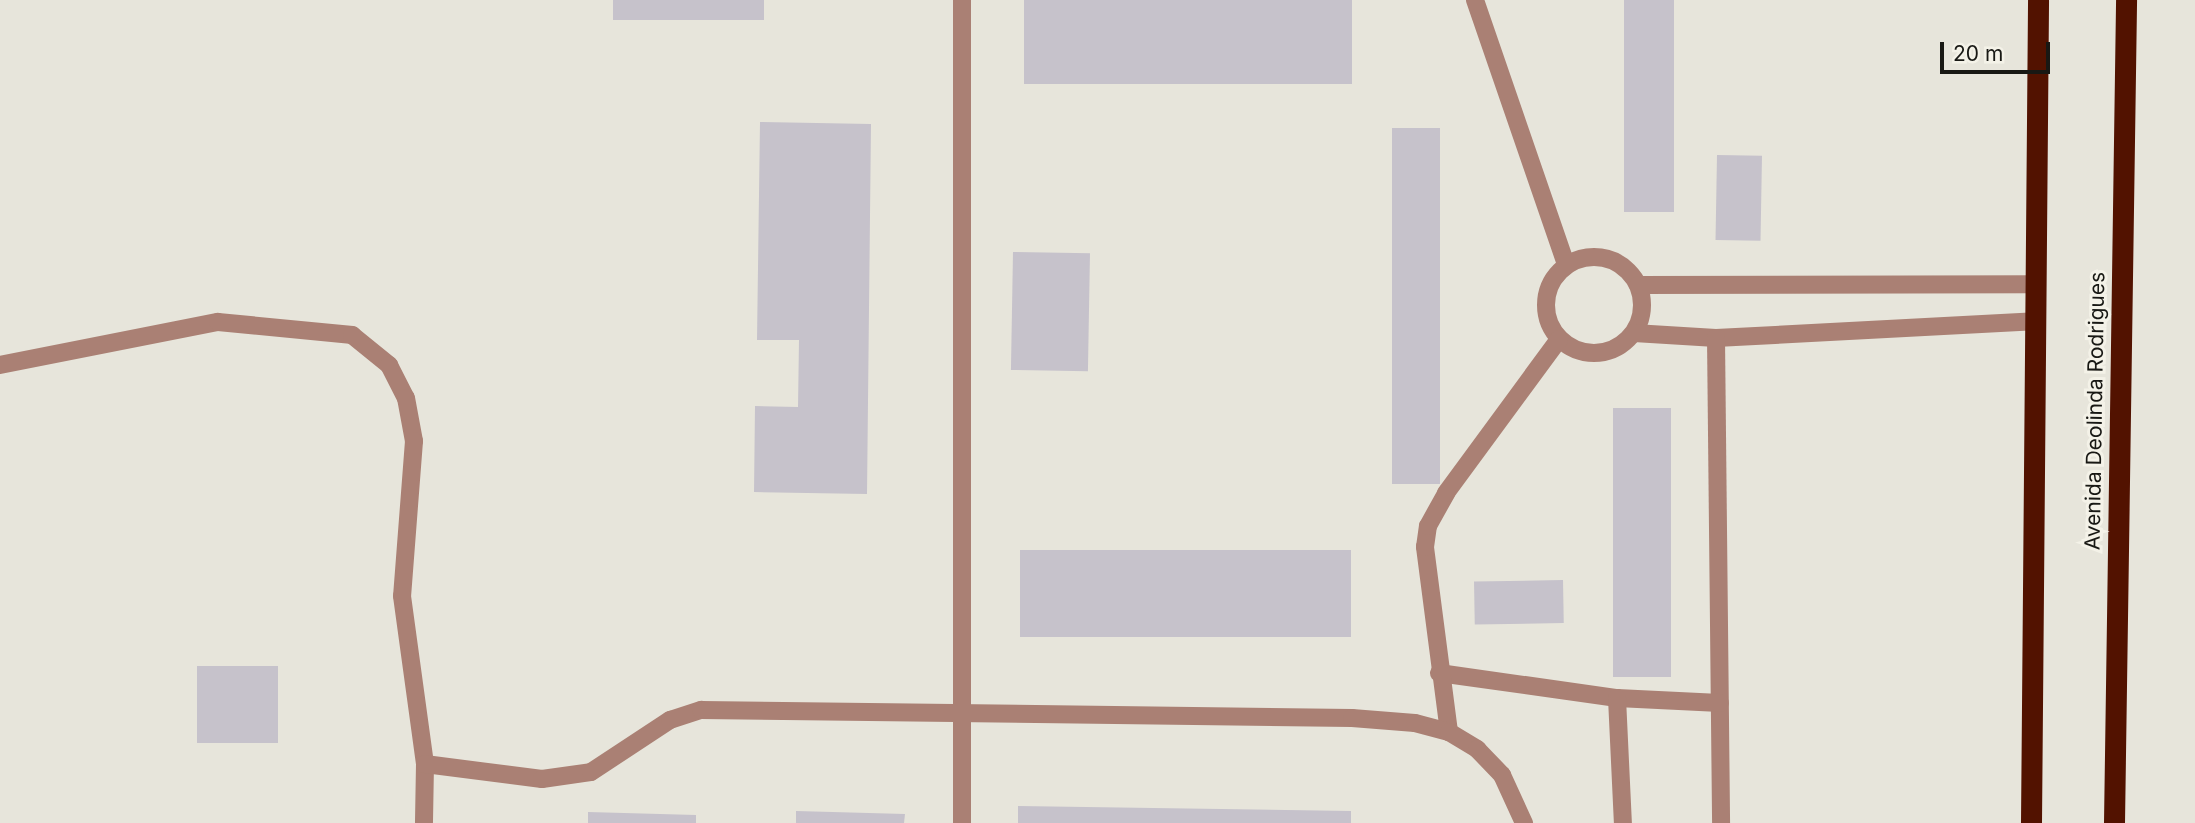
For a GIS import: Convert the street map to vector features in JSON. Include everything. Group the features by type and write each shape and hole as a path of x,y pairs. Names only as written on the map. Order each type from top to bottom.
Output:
{"highway":[{"path":"2031,823 2039,0"},
{"name":"Avenida Deolinda Rodrigues","path":"2114,823 2126,0"}],"lane":[{"path":"962,0 962,823"},
{"path":"1475,0 1566,265"},
{"path":"1598,256 1629,271 1638,285 1643,301 1634,333 1606,353 1581,351 1559,339 1545,309 1550,284 1566,265 1598,256"},
{"path":"1638,285 2036,284"},
{"path":"1634,333 1716,338 2036,321"},
{"path":"0,365 218,322 352,335 388,365 406,398 414,441 402,596 425,764 424,823"},
{"path":"1716,338 1721,823"},
{"path":"1449,732 1439,673 1425,547 1428,526 1447,493 1559,339"},
{"path":"1439,673 1617,698 1720,703"},
{"path":"1617,698 1623,823"},
{"path":"425,764 542,779 591,772 670,720 701,710 960,710 1352,718 1415,723 1449,732 1477,749 1502,775 1524,823"}],"building":[{"path":"613,0 764,0 764,20 613,20"},
{"path":"1024,0 1352,0 1352,84 1024,84"},
{"path":"1624,0 1674,0 1674,212 1624,212"},
{"path":"760,122 871,124 867,494 754,492 755,406 798,407 799,340 757,340"},
{"path":"1392,128 1440,128 1440,484 1392,484"},
{"path":"1717,155 1762,156 1761,241 1716,240"},
{"path":"1013,252 1090,253 1088,371 1011,370"},
{"path":"1613,408 1671,408 1671,677 1613,677"},
{"path":"1020,550 1351,550 1351,637 1020,637"},
{"path":"1563,580 1564,623 1475,625 1474,582"},
{"path":"197,666 278,666 278,743 197,743"},
{"path":"1018,806 1351,811 1351,823 1018,823"},
{"path":"796,811 905,814 904,823 796,823"},
{"path":"588,812 696,815 696,823 588,823"}]}
